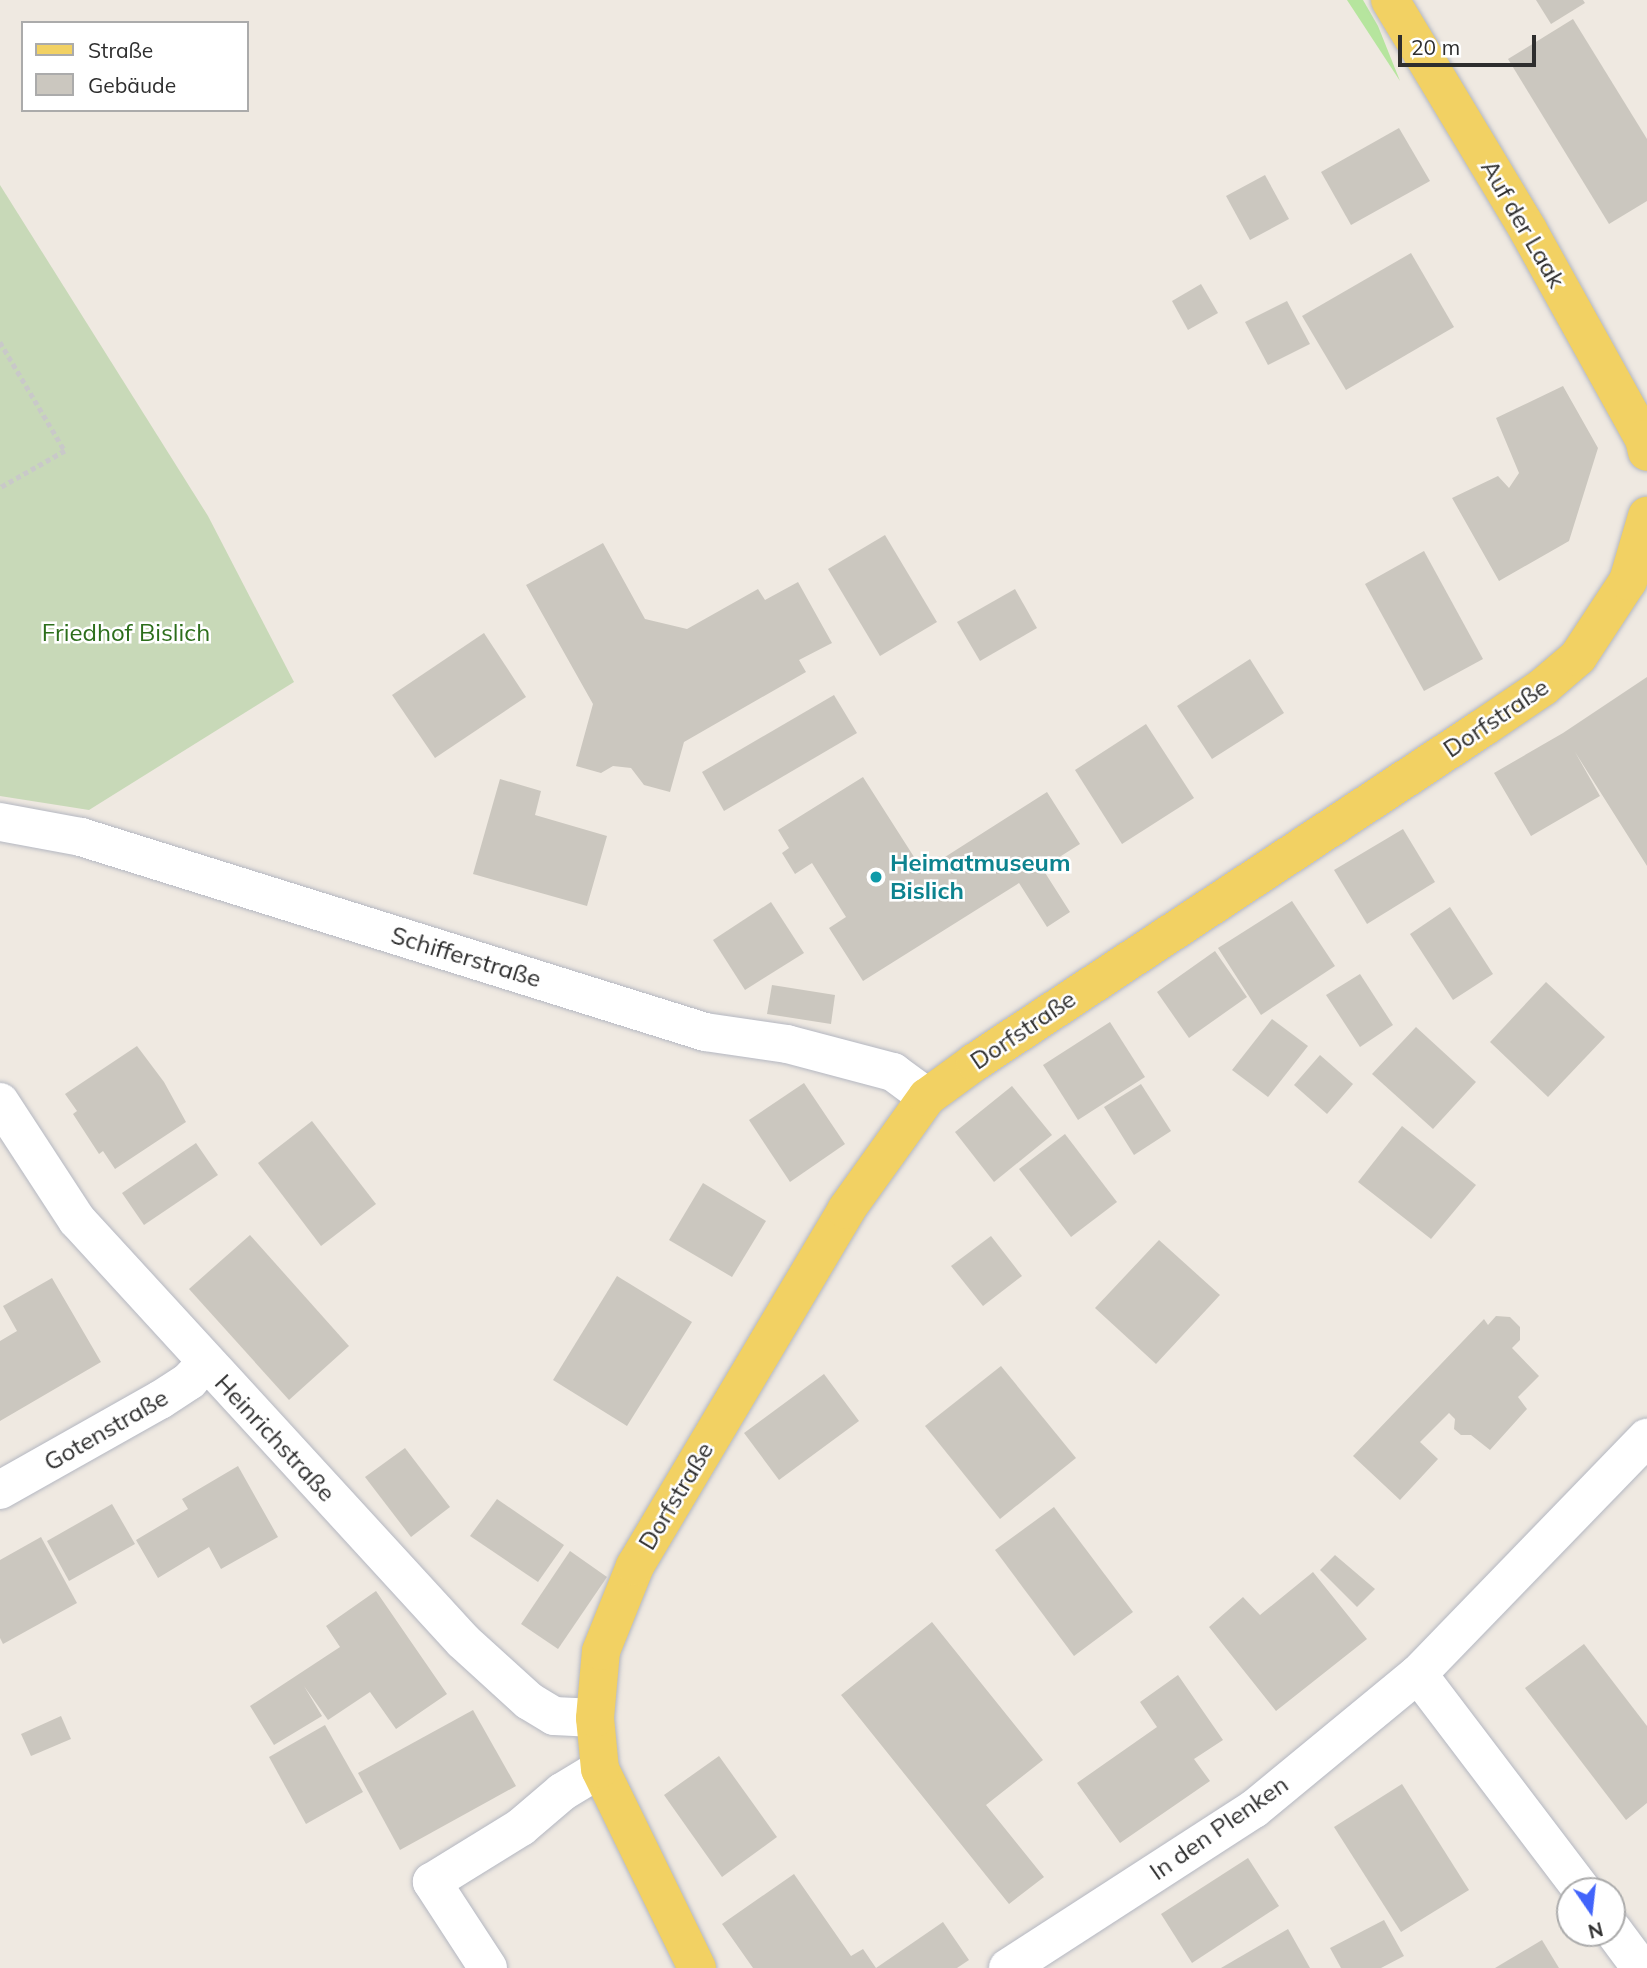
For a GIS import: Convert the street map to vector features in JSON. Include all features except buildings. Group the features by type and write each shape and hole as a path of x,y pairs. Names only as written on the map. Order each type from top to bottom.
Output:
{"main road":[{"name":"Auf der Laak","path":"1390,0 1528,230 1637,427 1647,452"},
{"name":"Dorfstraße","path":"697,1968 600,1769 594,1718 601,1651 635,1566 846,1210 927,1097 986,1054 1543,687 1578,657 1628,581 1647,516"}],"street":[{"name":"Schifferstraße","path":"0,822 80,837 705,1032 787,1044 893,1072 927,1097"},
{"name":"Heinrichstraße","path":"0,1101 77,1220 463,1641 529,1701 554,1716 594,1718"},
{"name":"Gotenstraße","path":"0,1490 160,1400 189,1381 206,1363"},
{"name":"In den Plenken","path":"1008,1968 1254,1809 1418,1674 1647,1438"},
{"path":"1418,1674 1572,1877"},
{"path":"488,1968 432,1882 521,1827 562,1793 600,1769"},
{"path":"1625,1947 1641,1968"}],"path":[{"path":"0,342 65,451 0,488"}],"green space":[{"path":"1347,0 1363,0 1378,26 1400,81"},
{"name":"Friedhof Bislich","path":"0,185 208,516 294,682 89,810 0,796"}],"place":[{"name":"Heimatmuseum Bislich","path":"876,877"}]}
